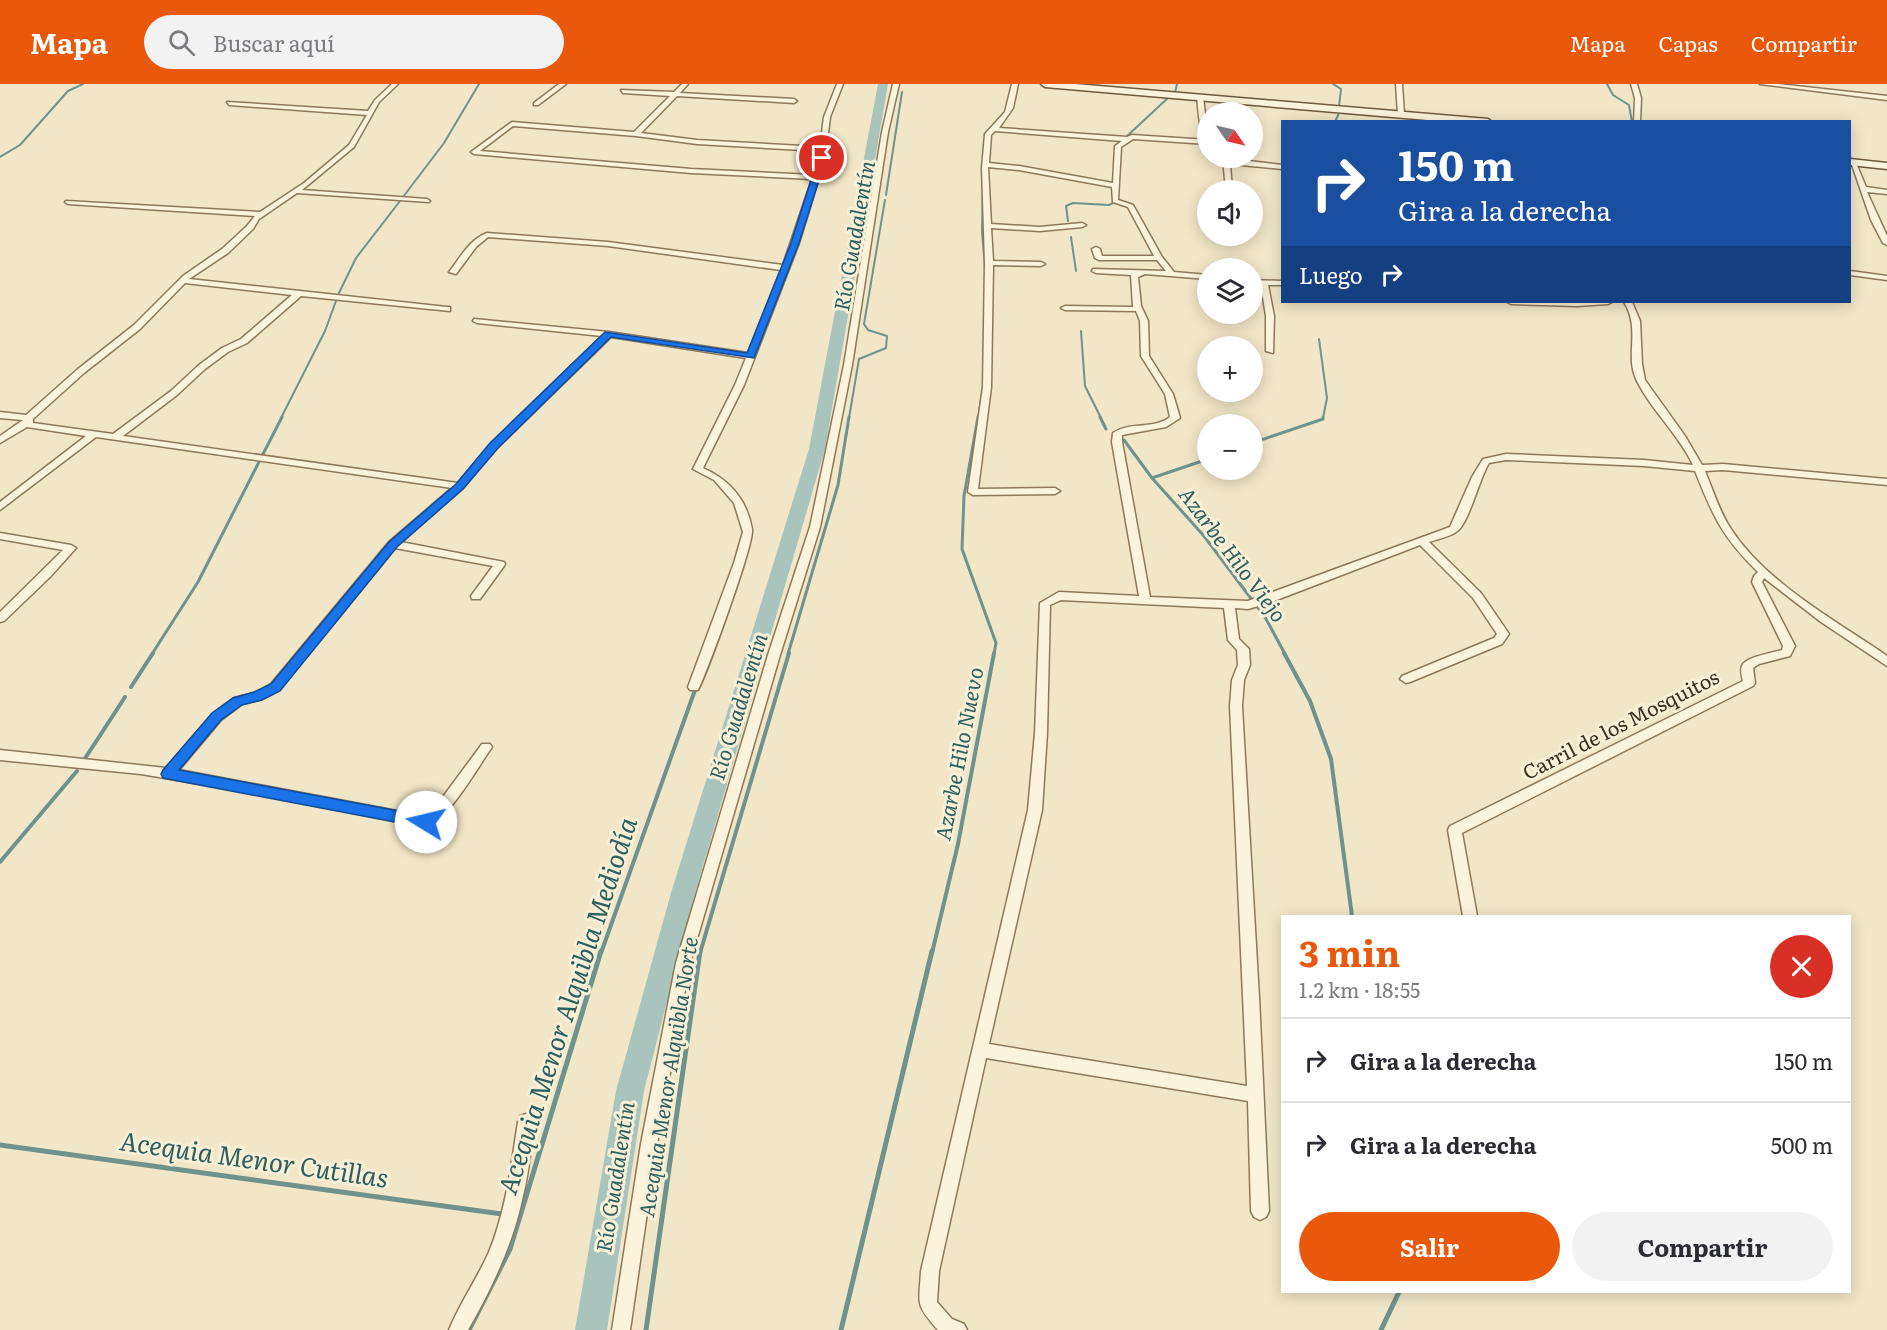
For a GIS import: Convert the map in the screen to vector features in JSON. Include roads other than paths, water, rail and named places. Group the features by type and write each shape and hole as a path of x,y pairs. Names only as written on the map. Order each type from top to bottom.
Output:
{"main road":[{"path":"1045,84 1099,86 1466,120"},
{"path":"1851,162 1887,166"}],"street":[{"path":"0,440 28,420 81,371 138,327 184,281 225,251 262,214 352,146 377,101 395,84"},
{"path":"536,104 562,84"},
{"path":"636,134 685,84"},
{"path":"694,687 748,532 739,502 717,478 698,468 712,436 742,384 785,268 816,177 823,149 827,117 840,84"},
{"path":"621,1330 649,1144 683,963 815,527 848,365 883,144 896,84"},
{"path":"1015,84 1010,95 1010,106 1004,119 988,134 986,165 989,263 987,387 972,492 1055,491"},
{"path":"1399,84 1401,114"},
{"path":"1634,84 1638,98 1637,120"},
{"path":"1763,84 1887,98"},
{"path":"623,91 675,96 794,101"},
{"path":"1200,97 1201,102"},
{"path":"229,103 370,113"},
{"path":"816,177 691,171 474,152 512,124 636,134 697,142 823,149"},
{"path":"993,129 1125,139 1132,137 1197,141"},
{"path":"1125,139 1118,146 1115,201 1131,206 1159,258 1172,274"},
{"path":"1851,162 1887,243"},
{"path":"986,165 1018,166 1076,180 1116,185"},
{"path":"1263,165 1281,167"},
{"path":"1863,189 1887,192"},
{"path":"294,191 427,201"},
{"path":"68,202 262,214"},
{"path":"1875,220 1887,222"},
{"path":"988,226 1040,228 1082,225"},
{"path":"453,272 478,239 487,235 608,244 785,268"},
{"path":"1096,249 1099,258 1159,258"},
{"path":"989,263 1041,264"},
{"path":"1096,271 1197,276"},
{"path":"1137,273 1134,284 1138,309 1144,321 1145,356 1169,394 1175,418 1170,423 1126,429 1118,433 1117,442 1145,600"},
{"path":"1851,273 1887,278"},
{"path":"184,281 447,309"},
{"path":"1270,351 1270,316 1264,282 1281,283"},
{"path":"114,438 174,393 202,367 225,350 244,341 298,294"},
{"path":"1544,303 1592,303"},
{"path":"1629,303 1634,308 1639,345 1639,377 1681,433 1730,537 1765,573 1887,662"},
{"path":"1065,308 1138,309"},
{"path":"477,321 609,334 751,356"},
{"path":"168,774 217,717 238,701 258,696 275,687 393,544 459,486 494,446 609,334"},
{"path":"0,415 93,435 459,486"},
{"path":"0,507 93,435"},
{"path":"958,1330 946,1327 928,1305 930,1270 1035,810 1041,733 1045,603 1059,596 1248,605 1265,600 1454,529 1464,516 1478,471 1486,461 1506,457 1698,468 1723,467 1887,482"},
{"path":"0,536 71,548 0,618"},
{"path":"1406,679 1498,641 1503,633 1492,612 1476,591 1422,541"},
{"path":"393,544 500,564 476,597"},
{"name":"Carril de los Mosquitos","path":"1470,915 1455,830 1749,683 1747,667 1755,661 1786,653 1790,646 1757,582 1759,576 1765,573"},
{"path":"1229,604 1234,640 1243,649 1244,665 1238,680 1236,706 1260,1211"},
{"path":"0,755 168,774 426,822 442,809 486,747"},
{"path":"981,1050 1256,1095"},
{"path":"458,1330 482,1290 506,1231 514,1202 526,1122"}],"waterway":[{"path":"0,157 20,145 68,91 83,84"},
{"name":"Acequia Menor Cutillas","path":"403,197 444,143 479,84"},
{"name":"Río Guadalentín","path":"591,1330 630,1091 683,893 817,449 883,84"},
{"path":"1175,93 1177,84"},
{"name":"Azarbe Hilo Viejo","path":"1333,84 1341,89 1339,107"},
{"path":"1607,84 1613,95 1629,105 1632,120"},
{"name":"Acequia Menor Alquibla Norte","path":"886,195 902,92"},
{"path":"1126,137 1169,97"},
{"name":"Azarbe Hilo Viejo","path":"1336,120 1339,113"},
{"name":"Azarbe Hilo Nuevo","path":"983,183 982,231 985,268"},
{"name":"Acequia Menor Alquibla Norte","path":"849,418 859,359 886,348 887,336 868,330 864,324 885,200"},
{"name":"Acequia Menor Cutillas","path":"337,297 356,258 400,201"},
{"path":"1068,221 1066,206 1073,203 1109,205 1113,203"},
{"path":"1071,237 1076,271"},
{"name":"Acequia Menor Cutillas","path":"281,418 325,331 336,301"},
{"path":"1081,331 1085,386 1101,418"},
{"name":"Azarbe Hilo Viejo","path":"1319,339 1327,398 1323,418"},
{"name":"Azarbe Hilo Nuevo","path":"978,418 984,381"},
{"name":"Acequia Menor Cutillas","path":"262,456 282,417"},
{"name":"Acequia Menor Alquibla Norte","path":"788,654 838,485 849,417"},
{"name":"Azarbe Hilo Nuevo","path":"978,417 964,496 962,549 996,643 994,654"},
{"path":"1100,417 1106,429"},
{"name":"Azarbe Hilo Viejo","path":"1263,439 1323,418"},
{"path":"1124,440 1152,478"},
{"name":"Acequia Menor Cutillas","path":"152,654 198,582 260,460"},
{"name":"Azarbe Hilo Viejo","path":"1152,478 1197,463"},
{"name":"Azarbe Hilo Viejo","path":"1152,478 1204,536 1265,617 1285,654"},
{"name":"Acequia Menor Cutillas","path":"131,687 153,653"},
{"name":"Acequia Menor Alquibla Norte","path":"700,953 789,653"},
{"name":"Azarbe Hilo Nuevo","path":"932,953 958,844 994,653"},
{"name":"Azarbe Hilo Viejo","path":"1284,653 1310,701 1331,759 1352,915"},
{"name":"Acequia Menor Alquibla Mediodía","path":"601,953 695,690"},
{"name":"Acequia Menor Cutillas","path":"84,760 125,697"},
{"name":"Acequia Menor Cutillas","path":"0,862 77,771"},
{"name":"Acequia Menor Alquibla Mediodía","path":"469,1330 510,1249 601,951"},
{"name":"Acequia Menor Alquibla Norte","path":"646,1330 700,951"},
{"name":"Azarbe Hilo Nuevo","path":"841,1330 932,951"},
{"name":"Acequia Menor Cutillas","path":"0,1145 502,1214"},
{"name":"Azarbe Hilo Viejo","path":"1381,1330 1399,1293"}]}
